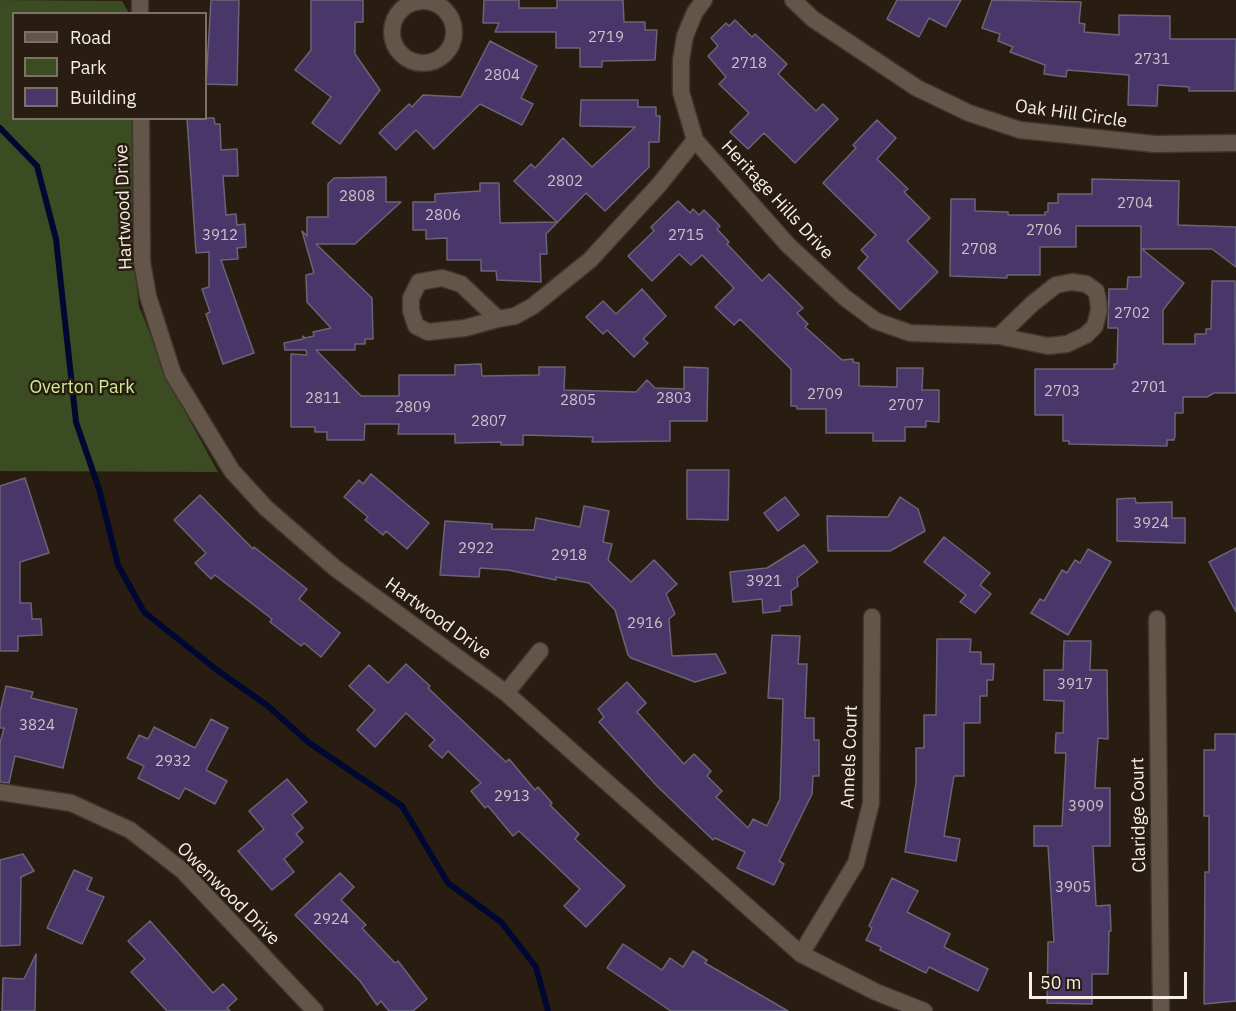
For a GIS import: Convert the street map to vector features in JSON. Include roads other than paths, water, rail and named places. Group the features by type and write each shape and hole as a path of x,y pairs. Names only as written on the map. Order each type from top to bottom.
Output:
{"street":[{"name":"Heritage Hills Drive","path":"704,0 695,12 685,36 681,60 681,92 695,140 788,245 844,297 876,321 910,333 999,336 1048,346 1067,344 1095,326 1099,310 1096,291 1086,284 1072,282 1056,285 1032,304 999,336"},
{"name":"Oak Hill Circle","path":"793,0 813,19 917,88 969,113 1020,130 1155,144 1236,143"},
{"name":"Hartwood Drive","path":"141,120 142,262 148,296 173,374 232,471 266,508 335,568 506,693 801,954 876,992 924,1011"},
{"path":"498,319 461,284 450,278 419,282 411,298 411,311 416,326 428,332 465,328 515,316 533,306 590,260 658,186 695,140"},
{"name":"Annels Court","path":"801,954 856,863 871,803 872,617"},
{"name":"Claridge Court","path":"1157,619 1161,1011"},
{"path":"506,693 540,651"},
{"name":"Owenwood Drive","path":"0,792 71,803 130,830 183,871 315,1011"}],"waterway":[{"path":"0,128 37,166 56,239 76,422 99,489 118,565 144,612 217,670 268,706 308,742 402,806 448,883 501,922 536,967 548,1011"}],"park label":[{"name":"Overton Park","path":"82,388"}]}
